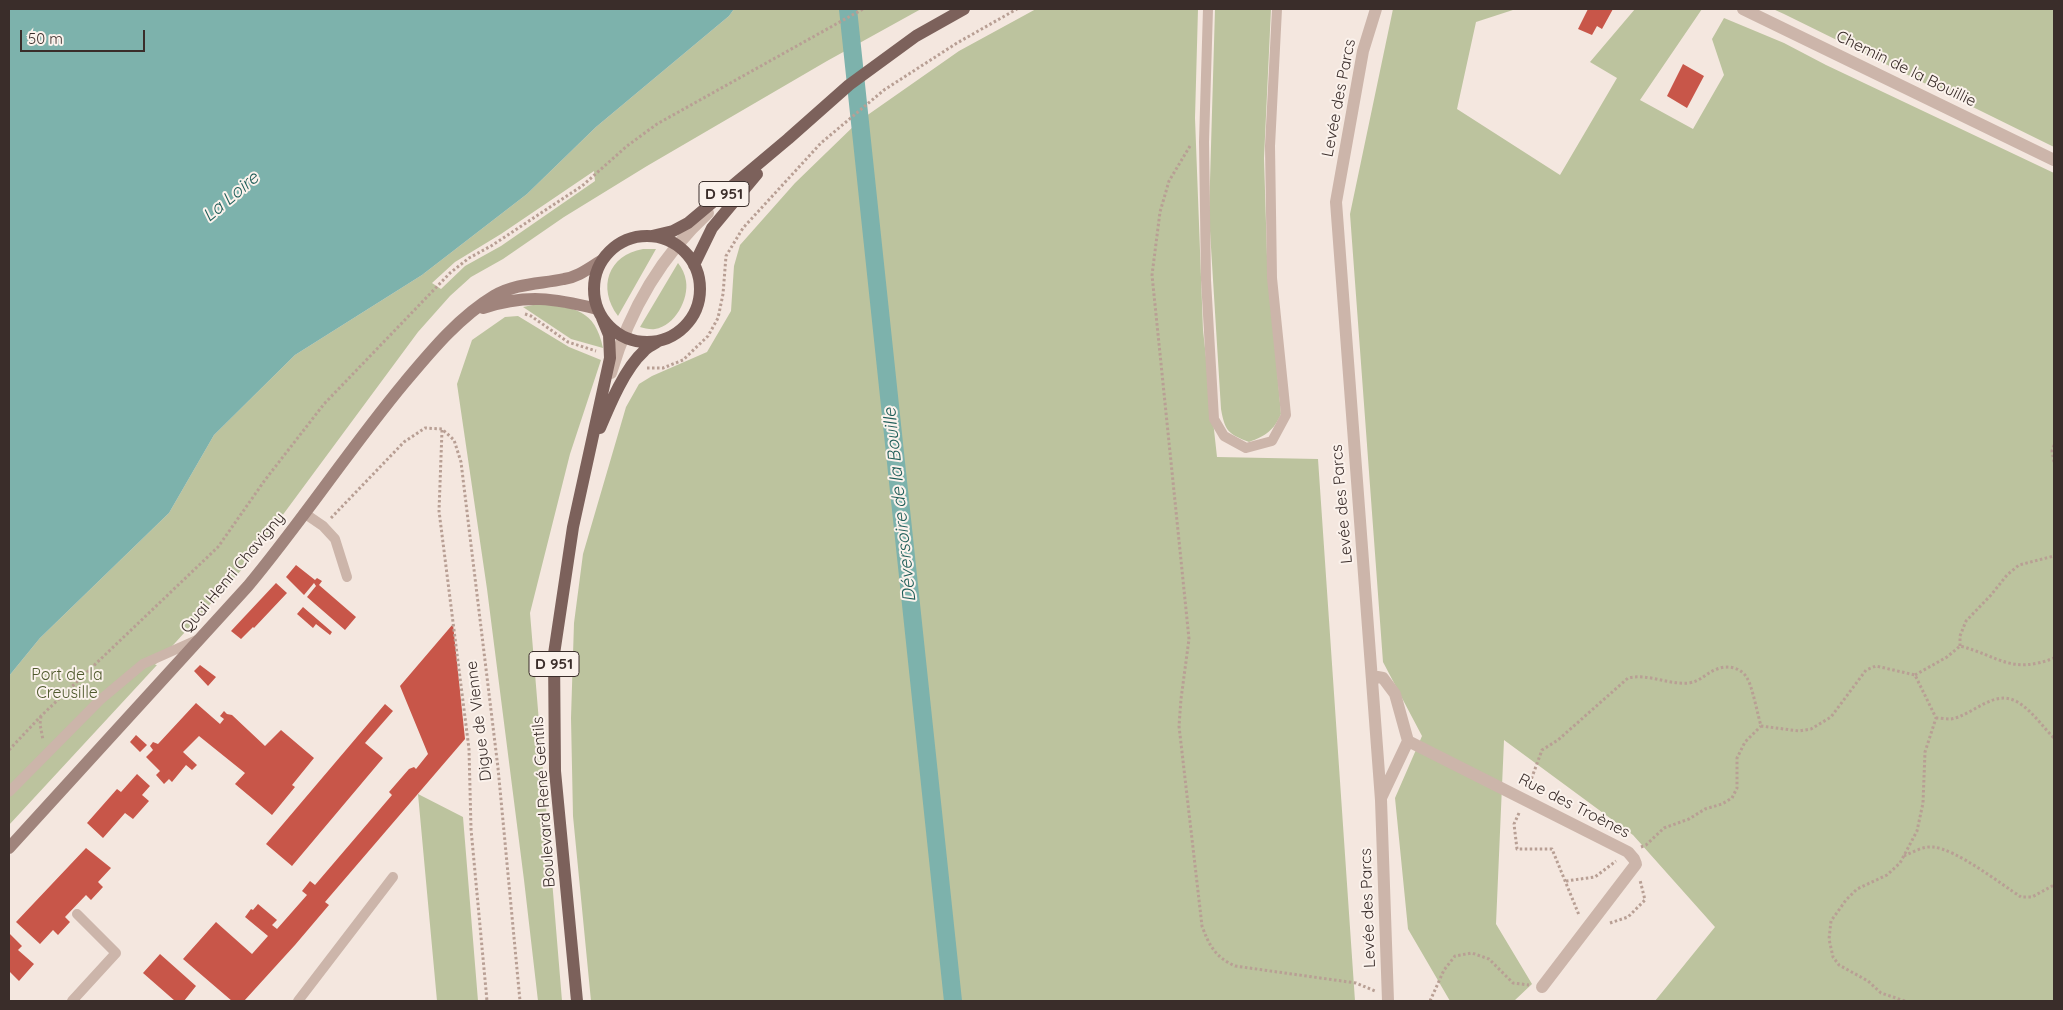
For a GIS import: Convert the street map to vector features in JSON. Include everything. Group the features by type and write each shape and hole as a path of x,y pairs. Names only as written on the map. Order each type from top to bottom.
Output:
{"main road":[{"name":"D 951","path":"652,236 673,231 688,223 788,139 848,85 916,36 964,9"},
{"name":"D 951","path":"694,264 712,228 738,195 788,139"},
{"path":"601,261 611,249 623,241 637,236 652,236 668,240 676,245 688,254 694,264"},
{"name":"Boulevard René Gentils","path":"577,1001 555,771 554,654 573,527 610,356 609,335 599,313 593,284 601,261"},
{"name":"Quai Henri Chavigny","path":"9,848 200,639 268,561 358,440 427,355 474,311 495,295 514,287 564,279 580,274 601,261"},
{"name":"Boulevard René Gentils","path":"588,453 616,391 644,351 684,327 695,310 700,291 699,277 694,264"},
{"path":"474,311 507,300 538,298 560,300 599,313 609,326 624,337 638,341 660,340"}],"street":[{"name":"Levée des Parcs","path":"1376,9 1363,51 1336,202 1381,798 1388,1000"},
{"name":"Chemin de la Bouillie","path":"1743,9 2054,160"},
{"path":"588,453 624,337 635,311 668,255 687,232 788,139"},
{"path":"1372,676 1383,678 1395,694 1408,741 1381,798"},
{"name":"Rue des Troènes","path":"1408,741 1628,852 1636,864"},
{"path":"1542,987 1636,864"}],"lane":[{"path":"1208,9 1204,124 1206,280 1214,419 1224,436 1246,448 1272,441 1286,415 1272,278 1270,146 1276,9"},
{"path":"304,513 323,526 335,539 348,577"},
{"path":"9,792 100,700 143,664 200,639"},
{"path":"298,1001 393,877"},
{"path":"72,1001 116,953 77,914"}],"path":[{"path":"641,366 663,368 683,360 708,336 718,318 720,310 726,256 743,228 821,143 884,90 957,43 1017,9"},
{"path":"1204,124 1169,181 1160,212 1152,274 1188,621 1189,639 1179,726 1202,926 1212,950 1219,957 1235,966 1356,983 1368,987 1388,1000"},
{"path":"522,313 531,316 568,342 601,353"},
{"path":"323,526 404,442 424,428 442,429 439,511 469,749 471,829 487,1001"},
{"name":"Digue de Vienne","path":"442,429 454,440 461,462 498,768 520,1001"},
{"path":"2054,446 2052,451 2054,462"},
{"path":"1761,726 1799,731 1811,729 1831,717 1866,670 1876,666 1915,675 1947,657 1960,646 1960,636 1966,620 1991,595 2007,575 2019,565 2054,556"},
{"path":"1960,646 2014,666 2037,665 2054,658"},
{"path":"1636,864 1645,900 1628,917 1586,930 1552,849 1517,849 1514,824 1542,750 1558,740 1628,678 1637,676 1688,683 1700,680 1715,670 1727,666 1737,669 1747,677 1761,726"},
{"path":"1904,1001 1881,993 1868,981 1839,965 1833,957 1829,938 1831,920 1846,900 1857,889 1887,875 1900,863 1917,831 1923,803 1925,752 1936,718 1915,675"},
{"path":"1936,718 1951,719 2002,697 2017,701 2031,711 2054,738"},
{"path":"9,750 41,716 40,724 46,754"},
{"path":"1566,881 1596,877 1628,852 1646,846 1664,828 1689,819 1705,809 1722,804 1732,798 1737,788 1737,758 1745,742 1761,726"},
{"path":"1903,856 1916,850 1932,847 1949,851 2021,897 2032,897 2054,885"},
{"path":"1430,1001 1444,970 1454,956 1472,953 1489,959 1513,983 1542,987"}],"green space":[{"name":"Port de la Creusille","path":"734,9 921,9 827,61 647,166 564,217 503,259 471,277 450,296 418,332 245,566 155,665 157,665 9,825 9,676 40,638 169,513 214,435 295,355 422,275 527,194 596,127 729,16","holes":["594,171 595,181 501,246 465,266 441,289 432,283 455,262 501,234"]},
{"path":"1036,9 1198,9 1195,118 1203,330 1217,457 1318,459 1355,1001 591,1001 573,816 571,718 574,623 583,554 626,407 639,384 652,376 707,352 731,311 734,266 740,245 795,183 859,121 959,51"},
{"path":"1215,9 1271,9 1264,158 1267,256 1281,414 1269,432 1249,442 1236,437 1229,431 1224,422 1221,409 1209,215"},
{"path":"1393,9 1516,9 1476,22 1457,109 1560,175 1617,78 1590,62 1635,9 1702,9 1640,100 1693,129 1724,75 1712,39 1724,18 1784,43 1826,65 2054,173 2054,1001 1655,1001 1715,927 1633,835 1504,740 1496,924 1532,984 1514,1001 1450,1001 1408,929 1395,798 1422,736 1383,662 1350,214"},
{"path":"1773,9 2054,9 2054,147 1784,14"},
{"path":"643,249 656,249 618,316 608,295 607,284 610,274 614,265 621,258 631,252"},
{"path":"678,263 686,281 685,296 679,311 669,323 662,327 648,329 640,327"},
{"path":"538,304 581,312 595,325 603,348 571,339 523,307"},
{"path":"518,316 569,347 601,360 570,454 530,613 562,1001 538,1001 487,589 457,384 472,340 505,317"},
{"path":"418,794 463,817 478,1001 437,1001"}],"water":[{"name":"La Loire","path":"9,9 734,9 729,16 596,127 527,194 422,275 295,355 214,435 169,513 40,638 9,676"}],"building":[{"path":"1588,9 1613,9 1602,29 1597,26 1592,35 1578,29"},
{"path":"1683,64 1704,76 1687,108 1667,96"},
{"path":"296,565 315,580 317,578 322,581 319,585 356,617 345,630 307,597 316,586 314,583 304,595 286,577"},
{"path":"276,583 287,593 241,639 231,631"},
{"path":"303,607 332,632 330,635 316,624 313,628 297,614"},
{"path":"453,624 465,739 325,902 329,905 295,945 244,1001 232,1001 183,959 216,922 252,954 268,936 245,917 251,909 253,910 258,904 277,920 272,925 277,929 307,895 302,891 310,881 315,885 392,795 389,792 409,769 414,767 416,769 428,754 400,686"},
{"path":"200,665 216,677 208,686 194,671"},
{"path":"196,703 220,724 224,719 220,716 224,711 232,715 265,746 281,730 314,758 292,785 295,787 272,815 235,784 245,773 199,736 183,752 197,765 192,770 186,765 172,782 169,779 164,784 156,775 160,771 146,757 153,750 150,746 153,742 158,744"},
{"path":"385,704 393,711 365,743 383,758 292,866 266,844"},
{"path":"136,735 147,745 140,752 130,742"},
{"path":"137,774 150,786 142,795 149,801 133,819 125,813 103,838 87,823 117,789 121,792"},
{"path":"86,848 111,868 98,882 103,887 91,900 86,895 65,917 70,922 58,935 53,930 40,944 16,922"},
{"path":"9,933 22,946 18,950 34,964 19,981 9,971"},
{"path":"160,954 196,986 184,1001 175,1001 143,973"}],"waterway":[{"name":"Déversoire de la Bouille","path":"848,9 953,1001"}]}
